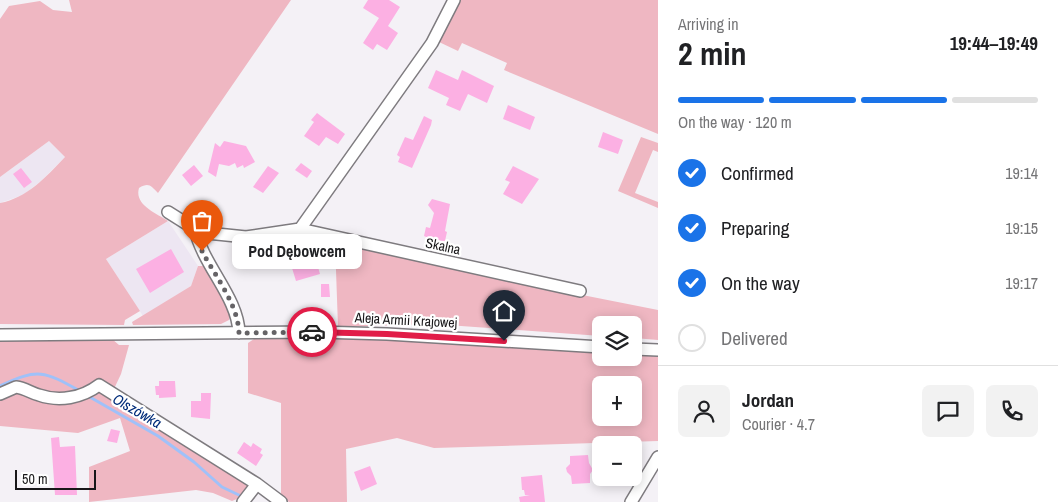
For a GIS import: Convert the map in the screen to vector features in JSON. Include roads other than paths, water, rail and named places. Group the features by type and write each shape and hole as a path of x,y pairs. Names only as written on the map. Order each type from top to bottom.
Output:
{"street":[{"path":"300,229 432,43 454,0"},
{"name":"Skalna","path":"168,212 195,229 218,235 246,237 300,229 580,291"},
{"path":"195,229 202,251 234,308 238,318 239,333"},
{"name":"Aleja Armii Krajowej","path":"0,335 372,333 592,346"},
{"path":"642,349 658,350"},
{"path":"0,394 16,387 53,399 80,396 99,385 254,488 281,502"},
{"path":"631,502 658,457"},
{"path":"243,502 254,488"}],"waterway":[{"name":"Olszówka","path":"0,386 23,376 41,374 58,379 80,391"},
{"name":"Olszówka","path":"88,396 158,436 194,462 222,487 243,497"}],"place":[{"name":"Pod Dębowcem","path":"202,251"}]}
